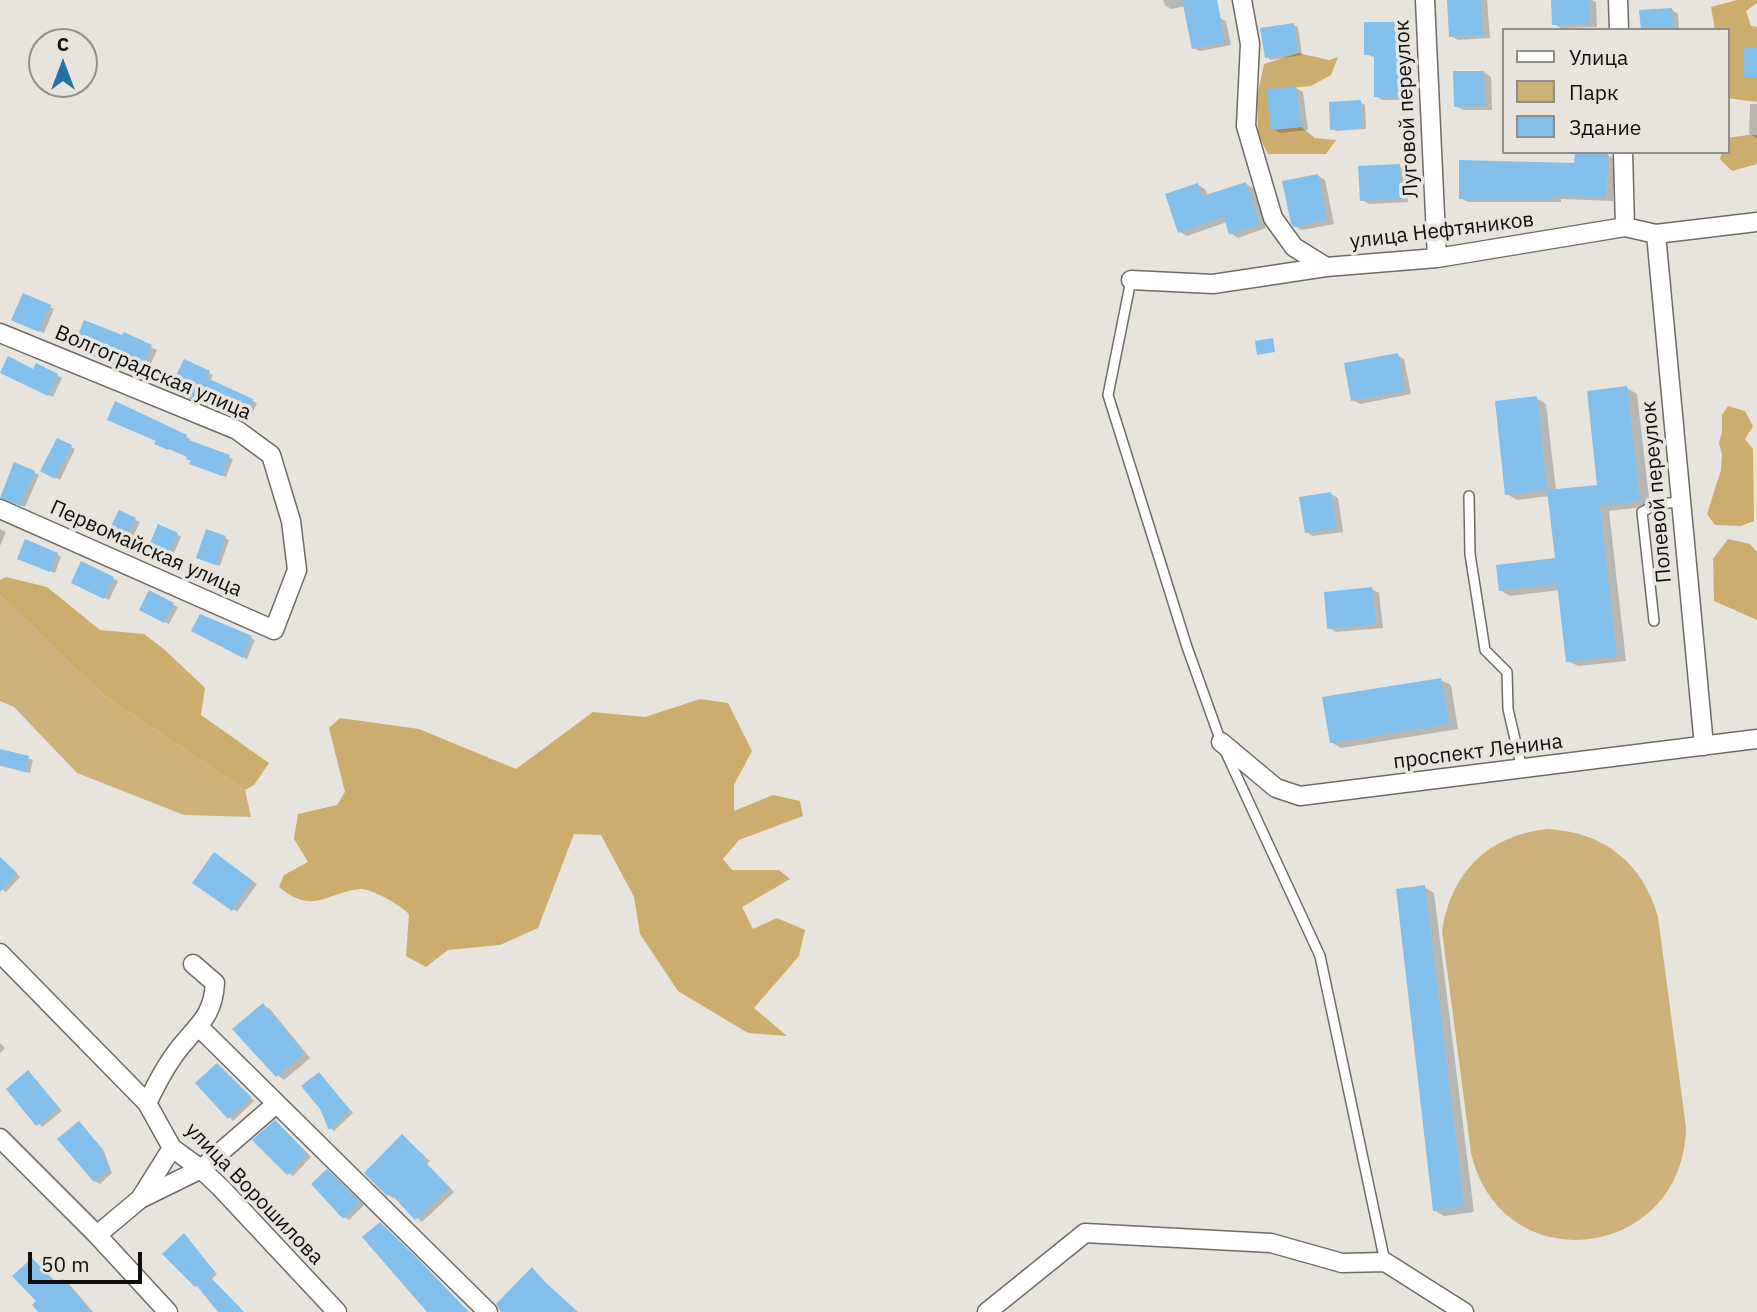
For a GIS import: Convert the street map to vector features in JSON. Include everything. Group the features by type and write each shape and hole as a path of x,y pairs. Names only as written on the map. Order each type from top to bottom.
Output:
{"street":[{"path":"1242,0 1250,44 1246,126 1273,218 1294,247 1326,267"},
{"name":"Луговой переулок","path":"1425,0 1437,258"},
{"path":"1618,0 1619,28"},
{"path":"1623,154 1625,227"},
{"name":"улица Нефтяников","path":"1131,280 1213,284 1326,267 1437,258 1625,227 1656,234 1757,222"},
{"name":"Полевой переулок","path":"1656,234 1704,746"},
{"name":"Волгоградская улица","path":"0,333 237,430 271,455 291,521 297,570 274,630"},
{"name":"Первомайская улица","path":"0,509 274,630"},
{"name":"проспект Ленина","path":"1221,742 1276,788 1300,796 1757,740"},
{"name":"улица Ворошилова","path":"0,953 147,1103 172,1148 201,1169 337,1312"},
{"path":"147,1103 160,1076 199,1027 214,1001 215,984 194,964"},
{"path":"199,1027 488,1312"},
{"path":"97,1235 140,1199 201,1169 276,1104"},
{"path":"0,1138 97,1235 158,1308"},
{"path":"140,1199 172,1148"},
{"path":"987,1312 1085,1233 1271,1243 1342,1264 1385,1262 1464,1312"}],"lane":[{"path":"1131,280 1108,395 1187,647 1221,742 1320,956 1385,1262"},
{"path":"1469,496 1470,554 1485,650 1507,672 1508,709 1522,769"},
{"path":"1654,621 1642,512 1657,504 1681,502"}],"green space":[{"path":"0,595 102,694 245,790 251,817 184,815 77,773 14,707 0,701"},
{"path":"1548,829 1587,836 1618,854 1631,866 1651,898 1658,917 1686,1128 1677,1173 1655,1206 1625,1229 1589,1239 1551,1237 1517,1223 1489,1195 1471,1153 1442,931 1454,891 1476,860 1507,839"}],"shaded area":[{"path":"1737,0 1757,0 1757,3 1746,11 1751,26 1757,27 1757,48 1744,49 1744,77 1757,77 1757,102 1729,98 1729,28 1715,28 1711,7"},
{"path":"1298,53 1329,60 1338,57 1331,75 1311,86 1267,90 1271,130 1301,127 1315,138 1336,140 1326,154 1268,154 1258,134 1257,97 1264,64"},
{"path":"1757,135 1757,164 1732,171 1720,159 1721,154 1729,154 1729,138"},
{"path":"1728,406 1745,411 1753,426 1745,439 1753,449 1754,521 1741,526 1715,525 1707,514 1721,470 1722,455 1719,443 1722,415"},
{"path":"1728,539 1750,544 1757,552 1757,620 1714,601 1713,559"},
{"path":"6,577 47,587 100,630 144,634 165,650 205,688 201,715 269,763 254,785 245,790 102,694 0,595 0,580"},
{"path":"700,699 728,703 752,751 734,785 734,811 773,795 800,801 803,816 739,840 723,859 732,870 779,870 790,879 742,907 753,929 777,918 805,930 799,956 754,1008 787,1036 748,1033 678,991 640,934 634,897 601,835 574,834 538,928 500,945 448,950 426,967 406,956 409,914 386,898 361,889 311,901 291,896 279,887 284,875 308,862 294,839 298,814 337,805 345,792 329,728 340,718 419,729 516,769 593,712 645,717"}],"building":[{"path":"1182,0 1217,0 1225,42 1192,49"},
{"path":"1447,0 1481,0 1483,35 1449,37"},
{"path":"1551,0 1589,0 1590,24 1552,25"},
{"path":"1672,8 1674,28 1641,28 1639,10"},
{"path":"1364,22 1399,22 1399,67 1406,67 1406,98 1374,97 1374,55 1364,55"},
{"path":"1294,23 1298,53 1265,58 1260,28"},
{"path":"1744,48 1757,48 1757,77 1744,77"},
{"path":"1453,71 1484,71 1485,106 1454,107"},
{"path":"1296,86 1301,127 1271,130 1266,89"},
{"path":"1361,100 1362,128 1330,130 1329,102"},
{"path":"1575,154 1608,154 1606,198 1554,195 1554,199 1459,199 1459,160 1574,163"},
{"path":"1400,164 1401,199 1360,201 1358,166"},
{"path":"1318,174 1327,220 1294,227 1282,181"},
{"path":"1246,182 1260,224 1229,235 1224,217 1178,233 1165,194 1198,183 1203,196"},
{"path":"23,293 51,305 39,332 11,320"},
{"path":"84,320 122,335 124,332 152,345 138,376 73,347"},
{"path":"1273,338 1275,352 1257,355 1255,341"},
{"path":"1398,353 1405,391 1351,401 1344,363"},
{"path":"8,356 33,369 36,363 58,374 48,396 0,373"},
{"path":"184,359 210,371 207,378 253,399 244,421 169,390"},
{"path":"1627,386 1640,501 1600,506 1617,656 1566,662 1557,584 1499,591 1496,565 1555,558 1547,490 1597,485 1587,391"},
{"path":"1537,396 1547,490 1505,495 1495,401"},
{"path":"115,401 187,435 186,439 230,455 222,476 189,464 191,461 186,459 187,457 107,420"},
{"path":"57,438 72,445 55,479 40,471"},
{"path":"14,462 35,471 21,506 0,498"},
{"path":"1331,492 1336,528 1305,533 1299,497"},
{"path":"119,510 136,518 126,540 108,532"},
{"path":"158,524 178,533 168,556 148,548"},
{"path":"206,529 226,536 216,565 196,558"},
{"path":"25,539 58,553 50,572 17,559"},
{"path":"81,561 114,577 104,599 71,583"},
{"path":"1372,587 1376,624 1327,629 1324,592"},
{"path":"149,590 174,603 164,623 139,610"},
{"path":"200,614 252,636 243,658 191,631"},
{"path":"1441,678 1449,724 1330,743 1322,697"},
{"path":"0,749 29,756 25,772 0,765"},
{"path":"214,852 253,881 232,911 192,883"},
{"path":"0,857 17,873 0,892"},
{"path":"1425,885 1464,1207 1433,1211 1396,889"},
{"path":"263,1003 304,1053 276,1077 232,1029"},
{"path":"217,1063 251,1097 228,1119 195,1083"},
{"path":"28,1070 59,1108 36,1126 6,1089"},
{"path":"319,1072 350,1110 329,1130 320,1109 301,1086"},
{"path":"275,1120 308,1154 287,1175 252,1140"},
{"path":"79,1121 99,1145 109,1170 94,1182 57,1139"},
{"path":"402,1134 450,1188 415,1220 390,1193 387,1196 364,1173"},
{"path":"327,1169 360,1202 343,1219 311,1184"},
{"path":"380,1222 469,1312 427,1312 362,1237"},
{"path":"184,1233 214,1271 209,1276 244,1312 218,1312 197,1286 162,1254"},
{"path":"32,1258 56,1283 63,1279 91,1312 38,1312 32,1305 36,1301 12,1276"},
{"path":"532,1267 578,1312 501,1312 496,1304"}]}
